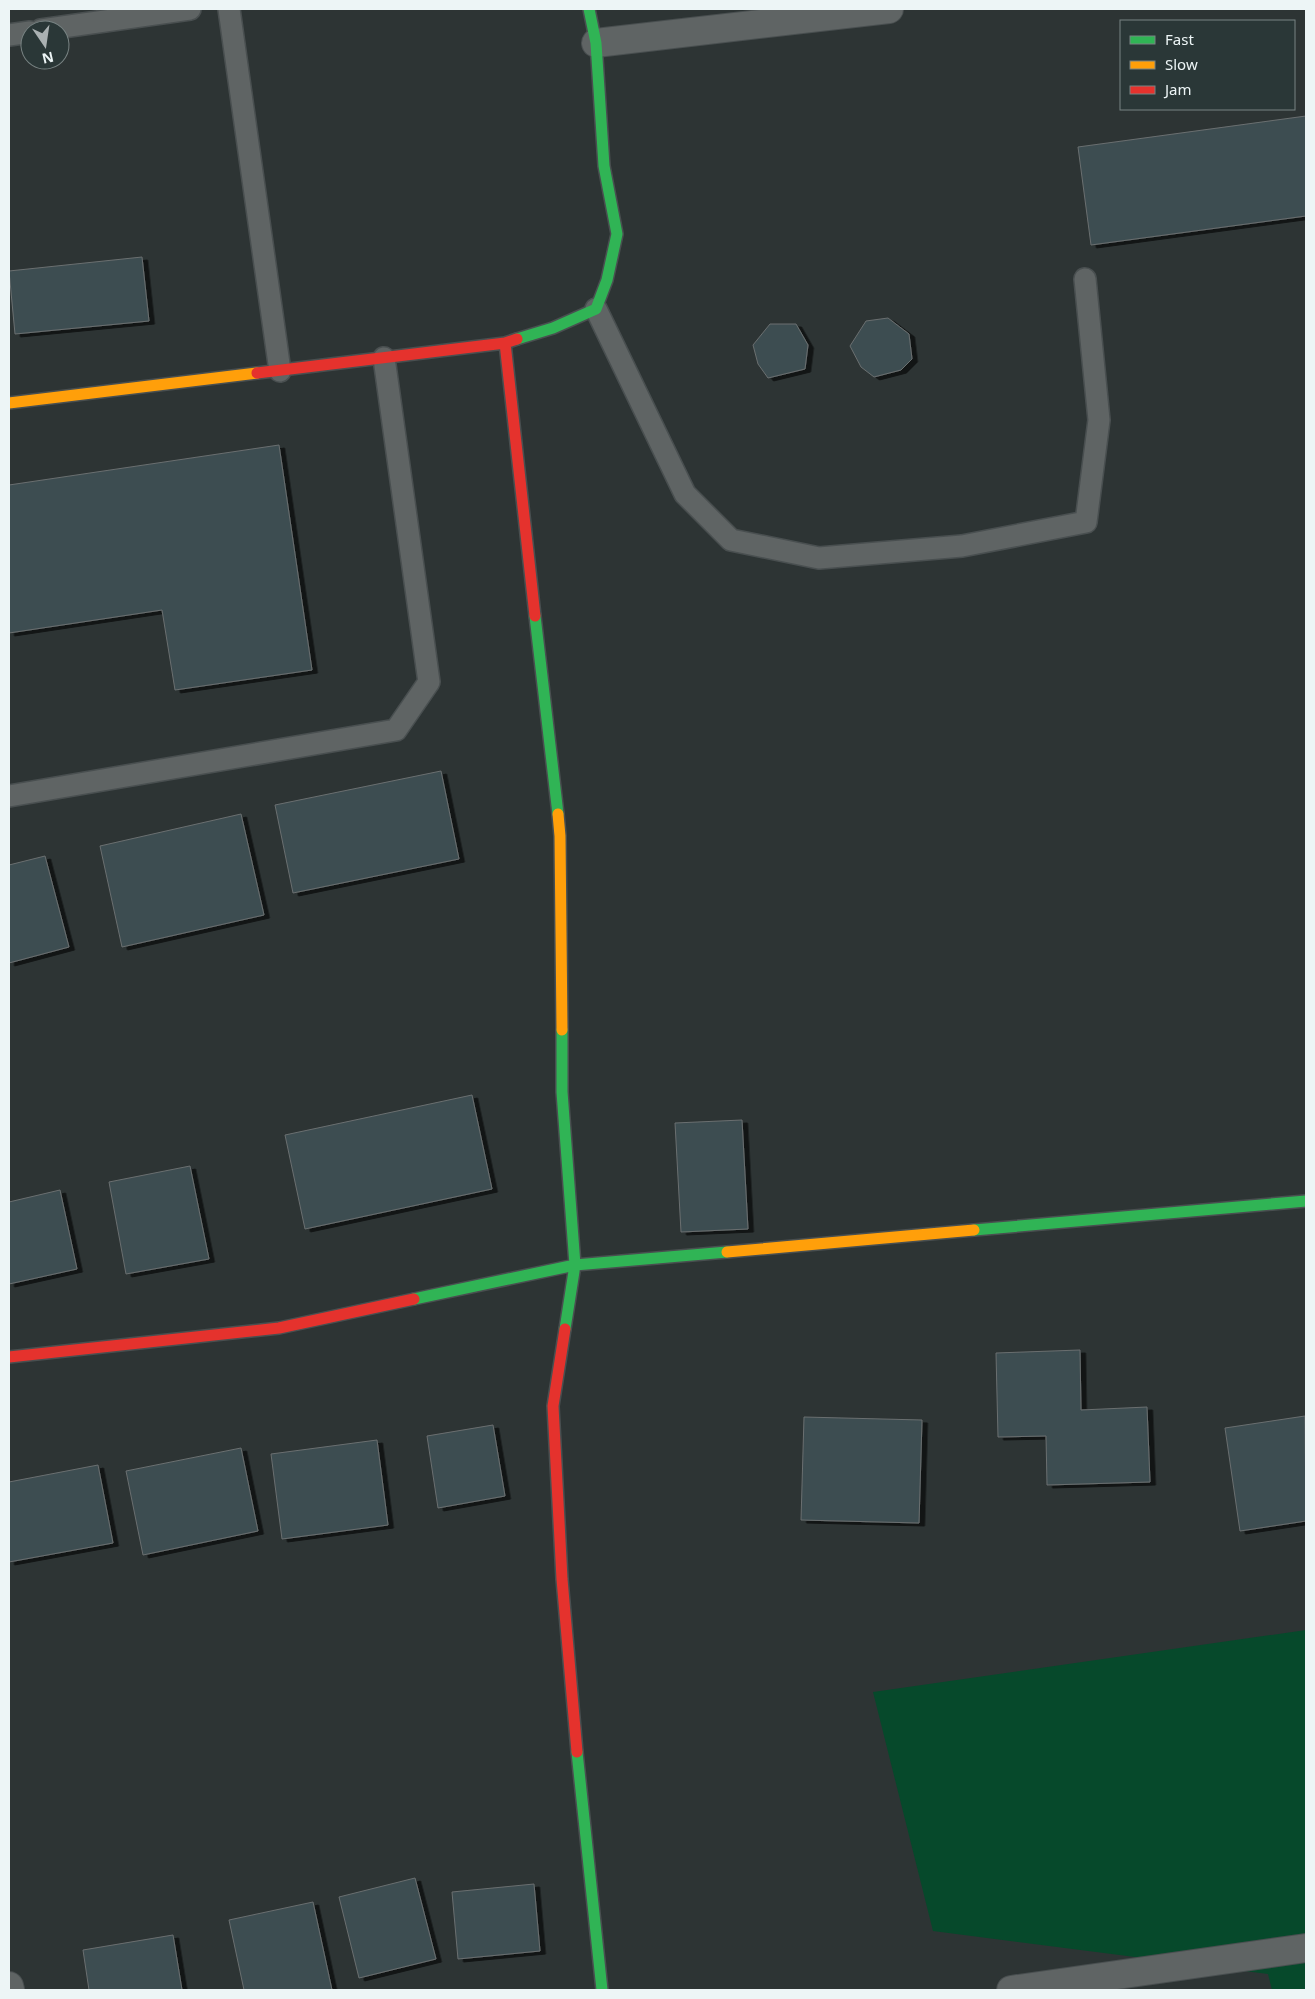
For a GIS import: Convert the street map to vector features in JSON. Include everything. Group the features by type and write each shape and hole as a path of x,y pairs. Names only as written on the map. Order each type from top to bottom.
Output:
{"street":[{"path":"9,403 505,343 552,328 596,309 607,280 617,234 604,166 596,43 589,9"},
{"path":"596,43 889,9"},
{"path":"505,343 560,836 562,1092 574,1265 553,1406 562,1579 575,1735 602,1990"},
{"path":"9,1357 279,1328 574,1265 1306,1201"},
{"path":"1011,1990 1306,1948"},
{"path":"9,1986 10,1990"}],"lane":[{"path":"228,9 280,371"},
{"path":"70,26 177,10"},
{"path":"596,309 686,494 730,540 819,558 962,546 1086,522 1099,420 1085,279"},
{"path":"9,796 396,730 429,682 384,358"}],"green space":[{"path":"1306,1630 1306,1990 1272,1990 1268,1974 933,1931 873,1692"}],"building":[{"path":"1306,116 1306,216 1091,245 1078,147"},
{"path":"142,257 149,321 15,334 9,271"},
{"path":"888,318 909,334 912,359 901,370 874,377 861,367 850,346 866,321"},
{"path":"770,324 796,324 808,345 805,369 768,378 758,364 753,345"},
{"path":"279,445 312,670 175,690 162,610 9,633 9,485"},
{"path":"441,771 459,859 293,893 275,805"},
{"path":"241,814 264,915 122,947 100,846"},
{"path":"45,856 69,947 9,963 9,865"},
{"path":"472,1095 492,1189 305,1229 285,1135"},
{"path":"742,1120 748,1229 681,1232 675,1123"},
{"path":"190,1166 209,1259 126,1274 109,1182"},
{"path":"60,1190 77,1269 9,1284 9,1202"},
{"path":"1080,1350 1081,1410 1147,1407 1150,1482 1047,1485 1046,1436 998,1437 996,1353"},
{"path":"1305,1416 1306,1521 1240,1531 1225,1428"},
{"path":"804,1417 922,1420 919,1523 801,1520"},
{"path":"493,1425 505,1496 438,1508 427,1436"},
{"path":"377,1440 388,1525 282,1539 271,1454"},
{"path":"241,1448 258,1531 143,1555 126,1471"},
{"path":"98,1465 113,1543 9,1562 9,1482"},
{"path":"415,1878 436,1959 359,1978 339,1897"},
{"path":"534,1884 540,1951 458,1959 452,1892"},
{"path":"313,1902 332,1990 244,1990 229,1920"},
{"path":"173,1935 182,1990 89,1990 83,1950"}],"traffic: fast":[{"path":"517,339 553,328 596,309 607,280 617,234 604,166 596,43 589,9"},
{"path":"535,616 558,814"},
{"path":"562,1030 562,1092 575,1265 565,1329"},
{"path":"974,1230 1306,1201"},
{"path":"414,1299 575,1265 727,1252"},
{"path":"577,1752 602,1990"}],"traffic: slow":[{"path":"9,403 257,373"},
{"path":"558,814 560,836 562,1030"},
{"path":"727,1252 974,1230"}],"traffic: jam":[{"path":"257,373 505,343 517,339"},
{"path":"505,343 535,616"},
{"path":"9,1357 279,1328 414,1299"},
{"path":"565,1329 553,1406 562,1579 577,1752"}]}
